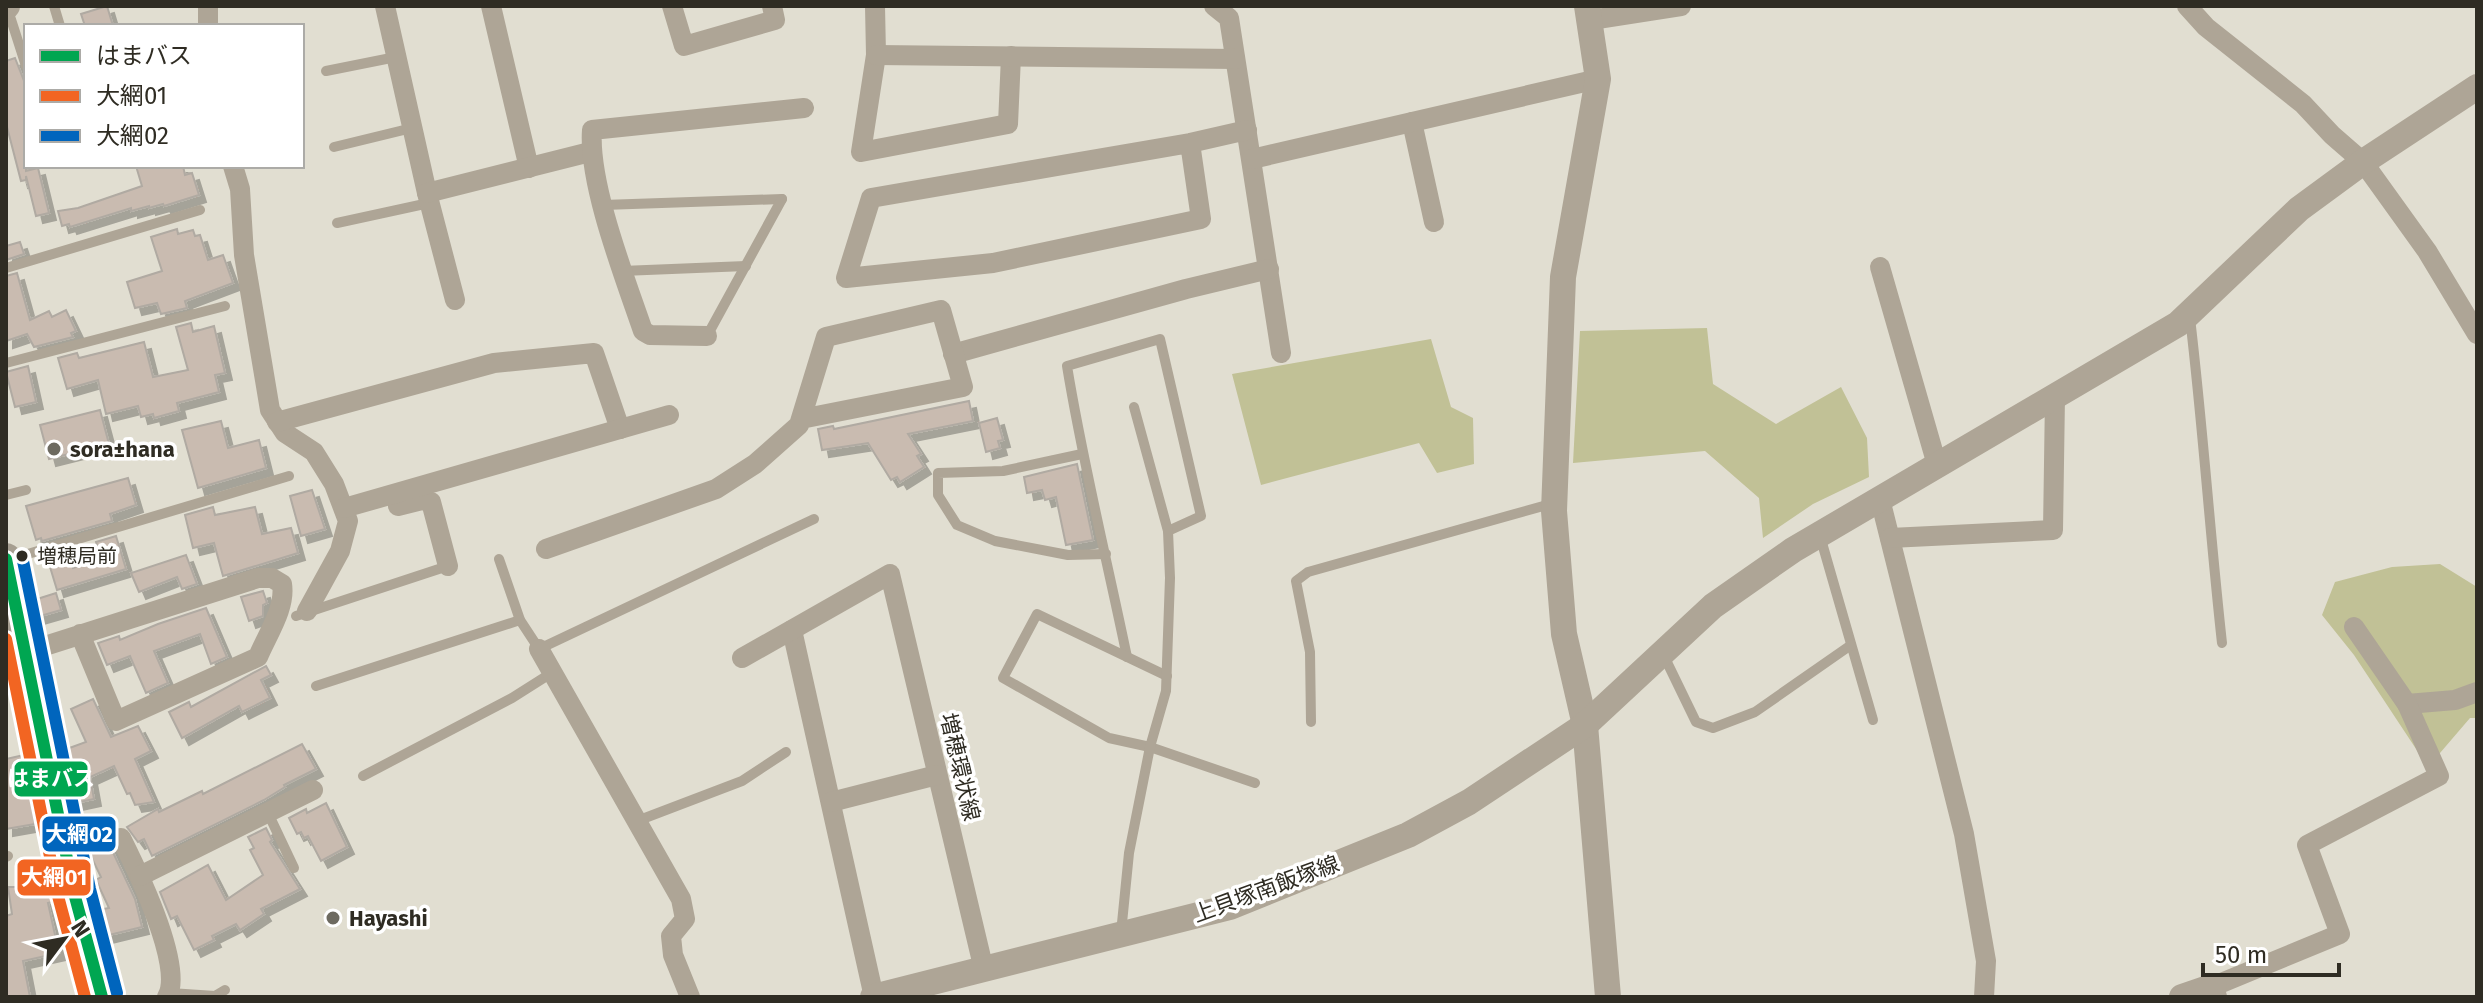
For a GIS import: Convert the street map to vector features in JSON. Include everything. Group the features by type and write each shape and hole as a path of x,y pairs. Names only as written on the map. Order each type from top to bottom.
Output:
{"main road":[{"path":"6,560 74,893 102,997"}],"street":[{"path":"385,6 428,198 455,300"},
{"path":"491,6 529,168"},
{"path":"672,6 684,46 775,20 772,6"},
{"path":"875,6 876,55 861,152 1008,124 1011,56"},
{"path":"1214,6 1229,18 1281,353"},
{"path":"1608,997 1585,725 1564,634 1555,503 1563,277 1598,79 1589,13 1681,6"},
{"path":"2187,6 2206,27 2303,104 2363,162 2427,251 2477,334"},
{"path":"876,55 1235,59"},
{"path":"1252,159 1598,79"},
{"name":"上貝塚南飯塚線","path":"873,997 1230,907 1408,835 1469,802 1585,725 1713,606 1819,534 2178,324 2299,209 2363,162 2477,87"},
{"path":"707,336 650,335 643,331 603,205 590,152 592,130 804,108"},
{"path":"1412,122 1434,222"},
{"path":"1190,143 1201,219 993,263 846,278 871,198 1190,143 1247,130"},
{"path":"428,198 590,152"},
{"path":"80,634 116,721 258,657 340,551 346,514 334,484 314,452 285,433 270,410 244,255 240,189 234,168"},
{"path":"1880,267 1937,465"},
{"path":"953,354 1269,269"},
{"path":"546,549 716,489 755,464 799,425 826,337 941,310 963,387 801,419"},
{"path":"277,422 494,363 594,353 620,429"},
{"path":"1890,538 2053,530 2055,396"},
{"path":"346,514 669,415"},
{"path":"1880,499 1964,834 1986,961 1984,997"},
{"path":"346,514 422,500 431,502 452,564"},
{"name":"増穂環状線","path":"792,630 890,574 984,970"},
{"path":"26,652 258,578 272,578 282,584 283,593 294,612"},
{"path":"2182,997 2215,991 2340,934 2307,845 2439,776 2407,704 2354,627"},
{"path":"742,658 792,630 873,997"},
{"path":"539,649 681,899 685,919 671,936 673,955 690,997"},
{"path":"2407,704 2455,700 2477,692"},
{"path":"831,802 937,775"},
{"path":"140,876 313,790"},
{"path":"121,838 140,876 169,956 168,995"}],"lane":[{"path":"7,6 24,60"},
{"path":"326,71 396,57"},
{"path":"334,147 412,128"},
{"path":"337,223 428,198"},
{"path":"603,205 782,199 707,336"},
{"path":"6,268 200,210"},
{"path":"622,271 746,266"},
{"path":"6,363 225,306"},
{"path":"2190,312 2204,430 2210,535 2222,643"},
{"path":"1127,657 1082,454 1067,366 1160,339 1201,516 1168,531"},
{"path":"1121,935 1129,853 1150,747 1166,691 1170,578 1168,531 1134,407"},
{"path":"1082,454 1003,471 938,473 938,495 957,525 995,541 1068,555 1106,554"},
{"path":"6,560 289,476"},
{"path":"6,495 26,490"},
{"path":"1311,722 1310,652 1296,581 1308,572 1555,503"},
{"path":"499,559 520,620 539,649 814,519"},
{"path":"1819,534 1873,720"},
{"path":"294,612 452,564"},
{"path":"1167,676 1037,614 1003,678 1109,738 1150,747 1255,783"},
{"path":"316,686 520,620"},
{"path":"1662,653 1696,722 1713,728 1755,712 1851,645"},
{"path":"363,776 512,698 553,672"},
{"path":"637,821 742,781 786,752"},
{"path":"268,813 294,868"},
{"path":"168,995 215,996 225,990"}],"green space":[{"path":"1707,328 1713,384 1776,424 1841,387 1867,438 1869,477 1813,504 1763,538 1759,498 1705,451 1573,463 1580,331"},
{"path":"1431,339 1451,407 1473,418 1474,464 1437,473 1419,443 1261,485 1232,374"},
{"path":"2440,564 2477,587 2477,718 2470,718 2428,767 2354,655 2322,615 2335,582 2392,567"}],"building":[{"path":"107,6 112,24 84,24 81,14"},
{"path":"15,58 24,81 24,168 26,171 38,168 49,213 36,216 26,176 26,180 21,181 6,123 6,61"},
{"path":"137,168 183,168 185,175 192,173 199,195 164,206 131,211 131,208 70,227 69,224 62,226 58,211 78,208 142,186"},
{"path":"177,229 178,234 193,230 195,236 200,235 208,260 223,255 233,283 185,301 187,308 161,314 157,303 135,308 127,282 162,271 151,237"},
{"path":"20,242 24,254 6,260 6,246"},
{"path":"17,273 30,320 49,311 52,317 66,310 76,331 71,333 73,337 34,347 27,334 6,341 6,276"},
{"path":"191,323 193,332 214,326 225,373 215,375 219,392 177,403 179,411 154,418 153,414 141,417 138,406 106,414 98,380 67,389 58,358 77,353 79,358 144,342 153,377 188,370 176,327"},
{"path":"28,366 36,402 15,407 6,372"},
{"path":"969,401 973,421 908,434 921,454 917,456 924,467 900,482 897,477 891,480 868,443 822,450 818,429 833,426 834,429"},
{"path":"100,410 109,444 49,459 40,425"},
{"path":"997,418 1003,440 998,441 1000,448 986,452 979,423"},
{"path":"221,421 228,448 259,440 266,468 198,488 182,430"},
{"path":"1077,464 1093,540 1066,545 1056,497 1045,500 1042,490 1027,493 1024,477"},
{"path":"128,478 136,505 110,514 112,521 42,541 41,538 36,540 26,506"},
{"path":"312,490 325,529 301,536 290,496"},
{"path":"213,507 215,515 255,507 262,534 291,528 298,553 223,576 214,543 193,548 185,515"},
{"path":"116,536 126,569 57,590 47,557 68,550 73,568 101,559 96,542"},
{"path":"186,555 197,584 182,589 177,577 139,592 131,573"},
{"path":"263,591 267,603 263,605 263,616 249,621 241,597"},
{"path":"56,593 61,610 37,617 34,600"},
{"path":"206,608 227,657 211,664 200,634 154,651 168,683 146,693 130,656 107,665 98,643 119,636 120,640"},
{"path":"266,666 271,675 261,680 270,698 242,712 239,706 182,738 169,712 189,702 191,707"},
{"path":"93,699 111,737 138,726 151,751 135,759 154,802 135,805 114,766 90,777 94,799 75,803 64,750 86,742 71,709"},
{"path":"302,744 316,769 284,785 264,800 152,856 144,839 138,842 127,827 158,809 159,812 202,791 203,794"},
{"path":"24,755 35,824 6,829 6,759"},
{"path":"326,803 347,847 321,861 308,836 304,838 301,832 297,834 289,818"},
{"path":"266,828 272,840 270,842 300,889 261,909 264,914 240,930 236,924 212,936 214,940 194,950 177,916 171,919 160,892 208,865 226,900 263,875 250,850 254,848 248,837"},
{"path":"109,832 109,844 135,899 142,927 105,936 98,910 109,908 96,880 101,877 85,844"},
{"path":"39,872 40,884 50,883 52,902 48,903 59,953 23,961 30,997 6,997 6,916 12,914 8,887 17,887 16,874"}],"transit line":[{"name":"大網02","path":"22,556 90,889 117,993"},
{"name":"はまバス","path":"6,559 74,893 102,997"},
{"name":"大網01","path":"6,639 58,896 85,997"}],"place":[{"name":"sora±hana","path":"54,449"},
{"name":"増穂局前","path":"22,556"},
{"name":"Hayashi","path":"333,918"}]}
